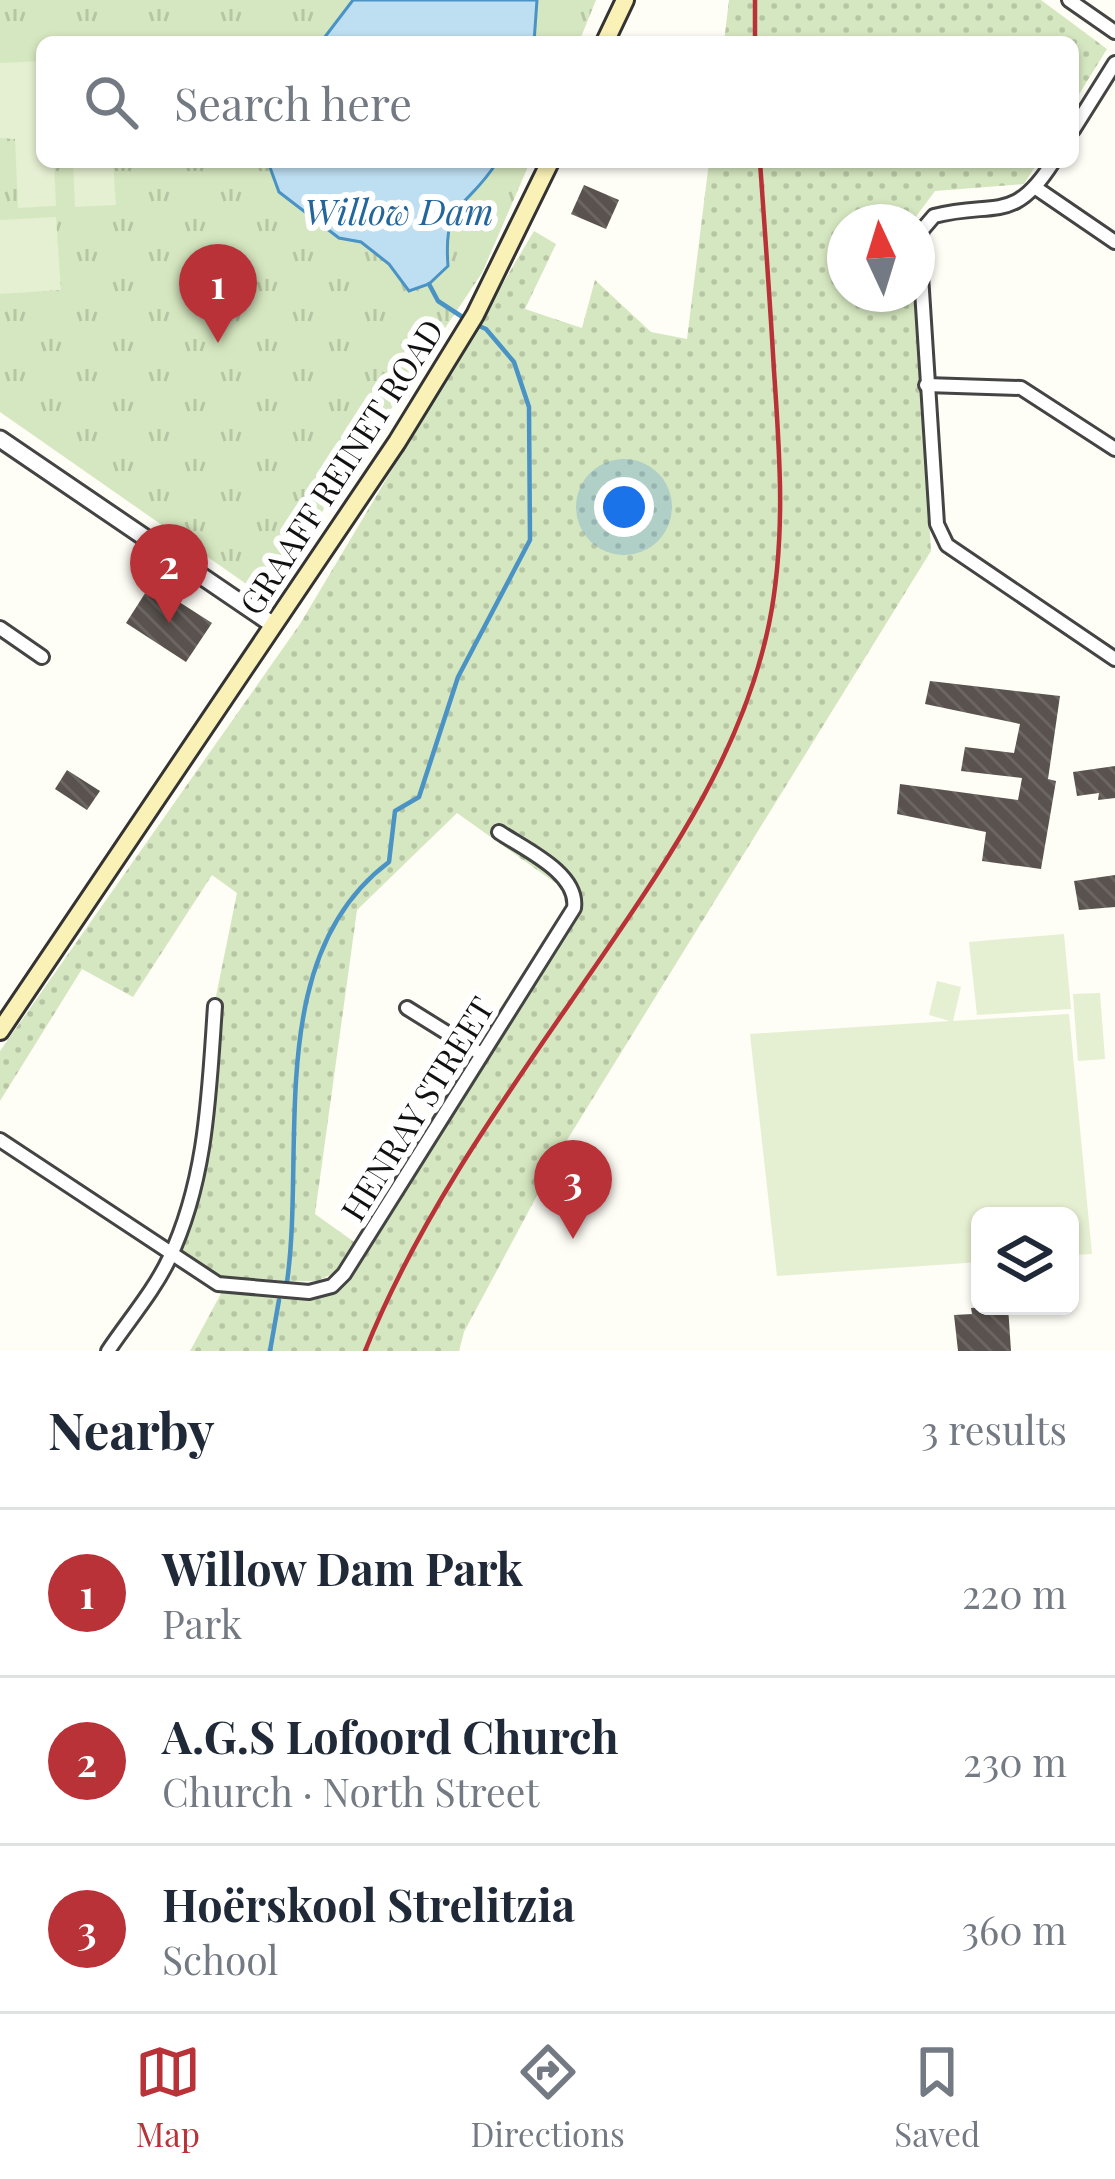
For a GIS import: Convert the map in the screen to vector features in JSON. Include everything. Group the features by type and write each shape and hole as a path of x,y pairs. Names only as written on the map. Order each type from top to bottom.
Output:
{"main road":[{"path":"608,36 625,0"},
{"name":"GRAAFF REINET ROAD","path":"0,1031 397,442 475,315 547,168"}],"street":[{"path":"1069,0 1115,32"},
{"path":"1079,120 1115,63"},
{"path":"1049,168 1036,188 1003,208 934,216 922,230 926,385 937,524 947,545 1115,659"},
{"path":"1036,188 1115,242"},
{"path":"926,385 1021,388 1115,449"},
{"path":"0,440 272,624"},
{"path":"0,628 42,657"},
{"name":"HENRAY STREET","path":"171,1254 228,1286 309,1292 332,1286 344,1274 575,905 576,895 568,882 499,832"},
{"path":"108,1351 171,1254 205,1144 215,1006"},
{"path":"407,1008 481,1054"},
{"path":"0,1140 171,1254"}],"green space":[{"path":"0,0 596,0 581,36 36,36 36,168 527,168 482,273 265,597 0,412"},
{"path":"729,0 1041,0 1107,49 1079,94 1079,36 725,36"},
{"path":"36,61 36,168 54,168 56,206 18,208 15,139 0,138 0,63"},
{"path":"73,168 113,168 116,205 75,207"},
{"path":"708,168 1034,168 1024,184 935,191 925,204 827,204 827,312 917,312 931,551 564,1145 464,1332 459,1351 190,1351 224,1288 318,1287 345,1275 578,899 457,813 357,910 315,1214 357,1244 341,1270 317,1281 224,1282 177,1251 192,1196 215,1001 237,893 212,875 133,997 82,969 0,1101 0,1051 300,624 534,231 556,244 525,309 582,328 595,280 651,332 687,339"},
{"path":"56,217 61,290 0,294 0,220"},
{"path":"1064,934 1071,1009 977,1015 969,942"},
{"path":"937,981 961,987 953,1021 1069,1014 1092,1254 1079,1255 1079,1207 971,1207 971,1263 777,1276 750,1034 950,1021 929,1015"},
{"path":"1100,993 1105,1059 1078,1061 1073,994"}],"water":[{"path":"353,0 537,0 534,36 326,36"},
{"name":"Willow Dam","path":"270,168 493,168 453,217 448,266 429,284 409,291 389,264 361,242 339,238 279,192"}],"building":[{"path":"584,185 619,200 606,229 571,214"},
{"path":"151,584 212,623 186,662 126,623"},
{"path":"930,681 1060,696 1048,779 1056,781 1041,869 982,861 986,832 897,814 900,784 1018,800 1022,778 961,771 965,747 1014,753 1020,724 925,704"},
{"path":"1115,766 1115,798 1098,800 1099,793 1077,796 1073,772"},
{"path":"67,770 100,791 87,810 55,789"},
{"path":"1115,875 1115,907 1079,910 1074,881"},
{"path":"954,1315 1009,1315 1011,1351 958,1351"}],"waterway":[{"path":"429,284 438,301 467,320"},
{"path":"287,1282 298,1057 306,1001 323,948 349,902 389,862 395,811 419,797 458,677 530,540 529,407 514,362 477,325"},
{"path":"270,1351 279,1300"}],"railway":[{"path":"755,0 755,36"},
{"path":"365,1351 443,1196 680,838 724,756 757,670 774,592 780,498 760,168"}],"place":[{"name":"Willow Dam Park","path":"218,343"},
{"name":"A.G.S Lofoord Church","path":"169,623"},
{"name":"Hoërskool Strelitzia","path":"573,1239"}]}
